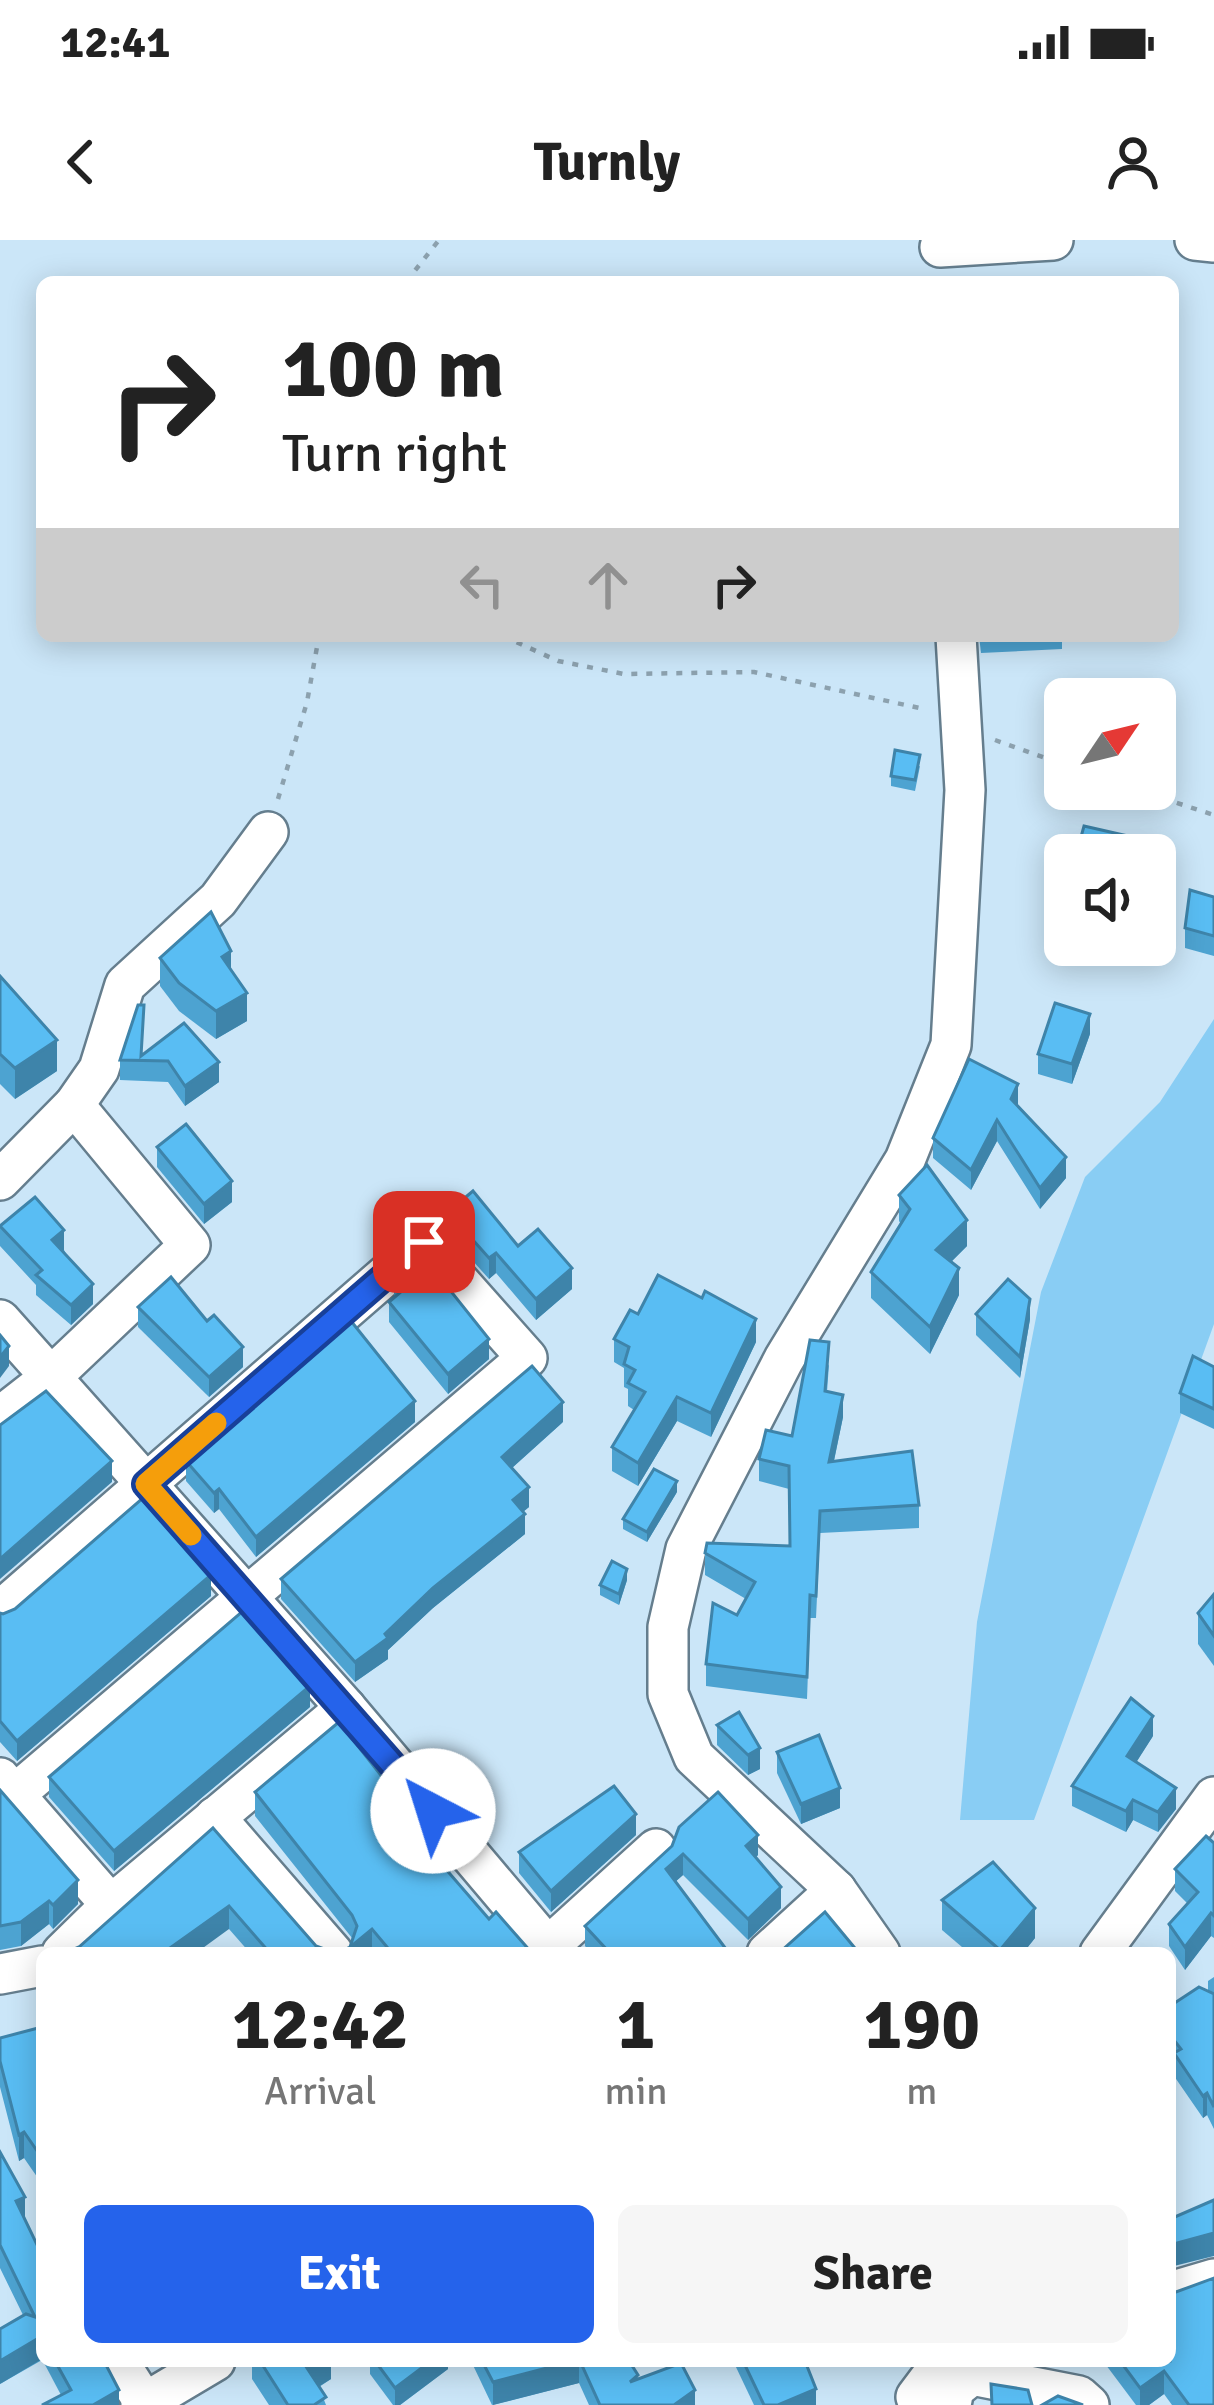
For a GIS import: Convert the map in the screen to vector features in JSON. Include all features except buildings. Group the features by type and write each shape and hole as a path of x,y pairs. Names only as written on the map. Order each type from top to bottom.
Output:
{"street":[{"path":"940,256 1053,240"},
{"path":"1196,240 1214,242"},
{"path":"876,1947 836,1890 694,1757 668,1694 668,1627 686,1549 784,1359 905,1160 951,1045 965,790 956,642"},
{"path":"0,1180 74,1105 100,1069 125,986 218,900 268,832"},
{"path":"0,1417 51,1377 190,1245 74,1105"},
{"path":"0,1611 424,1242 527,1358 7,1786 111,1905"},
{"path":"0,1320 346,1708 547,1947"},
{"path":"68,1947 111,1905 346,1708"},
{"path":"1104,1947 1214,1797"},
{"path":"215,1817 328,1947"},
{"path":"553,1947 656,1849"},
{"path":"774,1947 836,1890"},
{"path":"0,1974 36,1967"},
{"path":"1176,2290 1214,2279"},
{"path":"121,2367 142,2403 205,2367"},
{"path":"925,2392 953,2389 972,2374 1055,2375 1089,2405"}],"path":[{"path":"411,276 439,240"},
{"path":"268,832 307,702 318,642"},
{"path":"516,642 558,661 623,674 754,672 879,696 1044,757"},
{"path":"1176,803 1214,815"}],"shaded area":[{"path":"1214,1019 1214,1324 1034,1820 960,1820 977,1622 1041,1292 1085,1177 1160,1102"}],"slow traffic":[{"path":"191,1535 146,1484 216,1423"}],"route":[{"path":"424,1242 146,1484 433,1811"}]}
